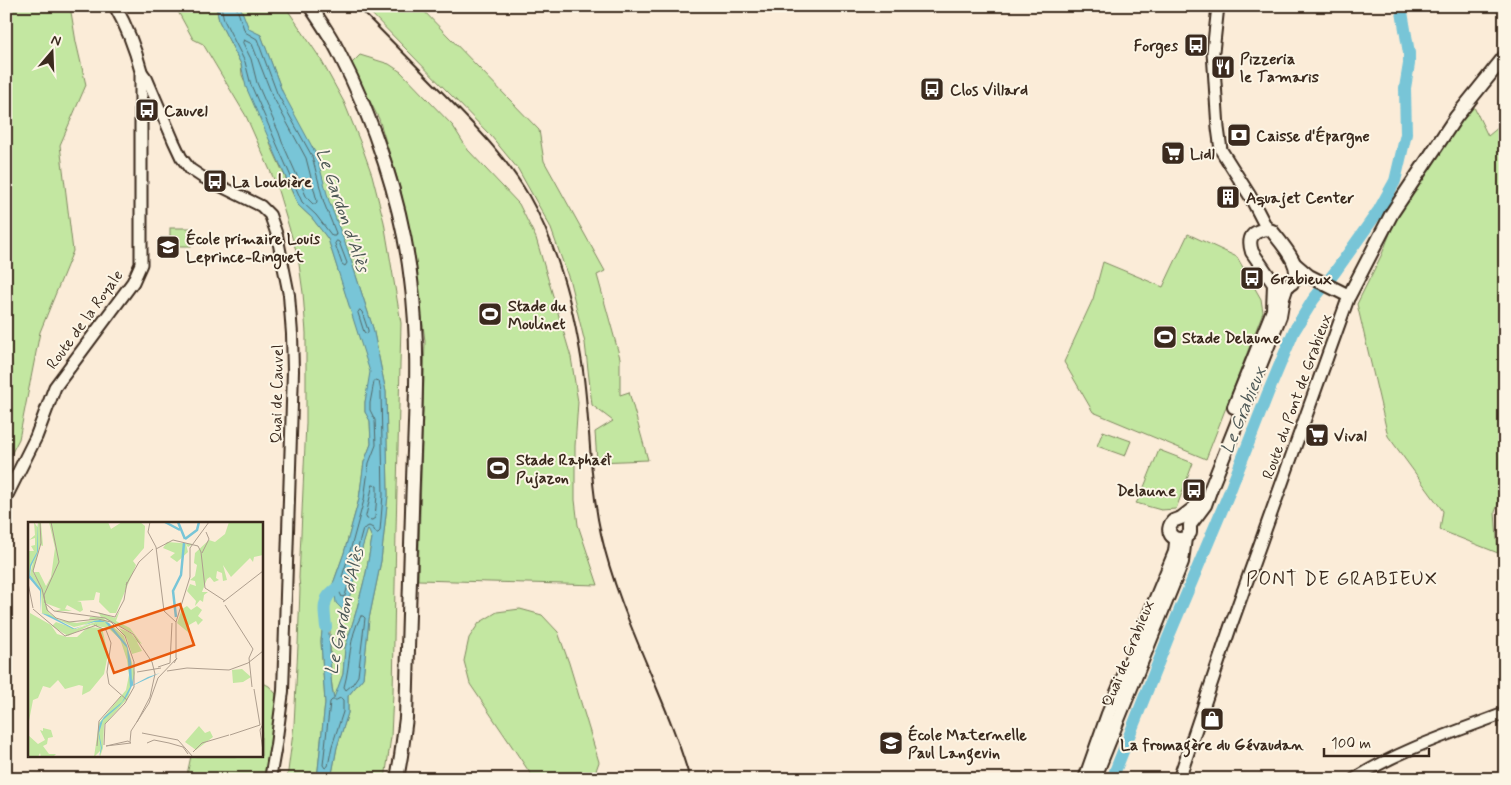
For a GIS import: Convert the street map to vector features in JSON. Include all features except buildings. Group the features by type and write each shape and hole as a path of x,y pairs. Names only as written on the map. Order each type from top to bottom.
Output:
{"main road":[{"name":"Route de la Royale","path":"6,497 36,437 55,386 133,282 141,264 141,71 129,34 115,6"},
{"path":"310,6 338,49 364,105 384,162 402,231 411,279 414,308 416,400 407,689 402,756 397,779"},
{"path":"1218,6 1213,52 1221,150 1250,196 1259,216 1262,230"},
{"name":"Route du Pont de Grabieux","path":"1179,779 1344,294 1392,213 1456,117 1505,56"},
{"path":"1309,276 1280,287 1274,284 1253,254 1250,238 1262,230 1272,231 1295,264 1309,276 1344,294"},
{"name":"Quai de Grabieux","path":"1186,522 1208,500 1211,488 1280,316 1283,298 1297,270 1295,264"},
{"name":"Quai de Grabieux","path":"1085,779 1108,714 1175,552 1181,539 1190,533 1186,522 1200,498 1203,484 1273,310 1274,284"},
{"name":"Quai de Grabieux","path":"1181,539 1169,533 1169,526 1175,519 1186,522"},
{"name":"Quai de Grabieux","path":"1094,779 1182,562 1181,539"}],"street":[{"name":"Quai de Cauvel","path":"141,71 147,79 181,157 190,169 202,177 261,206 270,215 277,235 289,295 293,371 283,691 270,779"},
{"path":"1354,779 1389,758 1505,714"}],"green space":[{"path":"6,6 70,6 86,85 60,145 73,251 40,332 19,439 6,464"},
{"path":"175,6 216,6 219,21 241,64 242,75 298,205 312,218 328,239 371,372 365,412 370,420 371,444 364,462 359,499 344,553 329,595 360,554 368,528 372,538 366,573 345,648 343,674 334,700 331,679 330,629 324,613 321,641 325,703 317,779 287,779 294,725 306,423 306,333 298,257 276,184 246,116 203,44 193,39"},
{"path":"240,6 285,6 320,58 344,102 361,144 372,175 384,222 401,323 393,693 391,737 385,779 331,779 337,747 348,713 348,696 363,678 369,619 381,561 388,495 386,392 373,328 348,251 261,35 249,30"},
{"path":"364,6 419,6 539,130 544,161 605,271 597,275 620,358 620,395 629,392 648,460 597,462 595,432 613,421 592,405 585,343 570,282 550,226 518,169 491,136"},
{"name":"Stade du Moulinet","path":"360,55 389,64 401,72 453,126 468,150 519,204 536,238 571,357 578,402 575,446 575,500 578,525 598,585 418,580 425,341 418,287 401,191 379,119 351,64"},
{"path":"1473,105 1488,136 1505,122 1505,487 1495,512 1498,553 1440,530 1443,511 1388,436 1357,304 1382,254 1394,223 1419,180"},
{"path":"170,228 191,228 191,246 170,246"},
{"name":"Stade Delaune","path":"1188,234 1237,257 1261,299 1263,312 1206,459 1093,412 1064,362 1093,299 1103,262 1163,287"},
{"path":"1103,431 1131,441 1125,456 1097,446"},
{"path":"1159,450 1193,463 1176,509 1161,510 1136,503"},
{"path":"520,609 542,615 558,632 599,762 593,779 534,779 470,684 464,661 469,638 479,623 497,612"},
{"path":"262,682 269,686 276,694 274,726 265,779 186,779 191,758 262,758"}],"water":[{"path":"216,6 240,6 249,29 261,35 282,91 316,154 329,201 348,251 373,328 386,392 388,495 381,561 369,619 363,678 348,696 348,713 337,747 331,779 317,779 325,703 321,641 324,611 329,633 334,698 343,674 345,648 366,573 372,538 368,529 347,607 343,610 336,603 335,594 329,595 344,553 359,499 364,462 371,444 370,421 365,412 370,372 328,239 312,218 298,205 246,87 241,64 219,21"}],"waterway":[{"name":"Le Grabieux","path":"1112,779 1294,331 1313,300 1379,210 1395,181 1406,134 1405,88 1409,64 1409,53 1401,6"},
{"name":"Le Gardon d'Alès","path":"326,627 325,602 341,583"}],"railway":[{"path":"357,6 480,131 501,156 529,196 548,234 568,294 577,336 587,401 597,512 609,565 631,627 669,717 690,779"}],"place":[{"name":"Forges","path":"1196,45"},
{"name":"Pizzeria le Tamaris","path":"1223,67"},
{"name":"Clos Villard","path":"932,89"},
{"name":"Cauvel","path":"147,110"},
{"name":"Caisse d'Épargne","path":"1239,135"},
{"name":"Lidl","path":"1173,153"},
{"name":"La Loubière","path":"215,181"},
{"name":"Aquajet Center","path":"1228,197"},
{"name":"École primaire Louis Leprince-Ringuet","path":"168,247"},
{"name":"Grabieux","path":"1252,278"},
{"name":"Stade du Moulinet","path":"490,314"},
{"name":"Stade Delaune","path":"1165,337"},
{"name":"Vival","path":"1317,435"},
{"name":"Stade Raphaël Pujazon","path":"498,468"},
{"name":"Delaune","path":"1194,490"},
{"name":"La fromagère du Gévaudan","path":"1212,719"},
{"name":"École Maternelle Paul Langevin","path":"891,743"}],"district":[{"name":"PONT DE GRABIEUX","path":"1342,578"}]}
